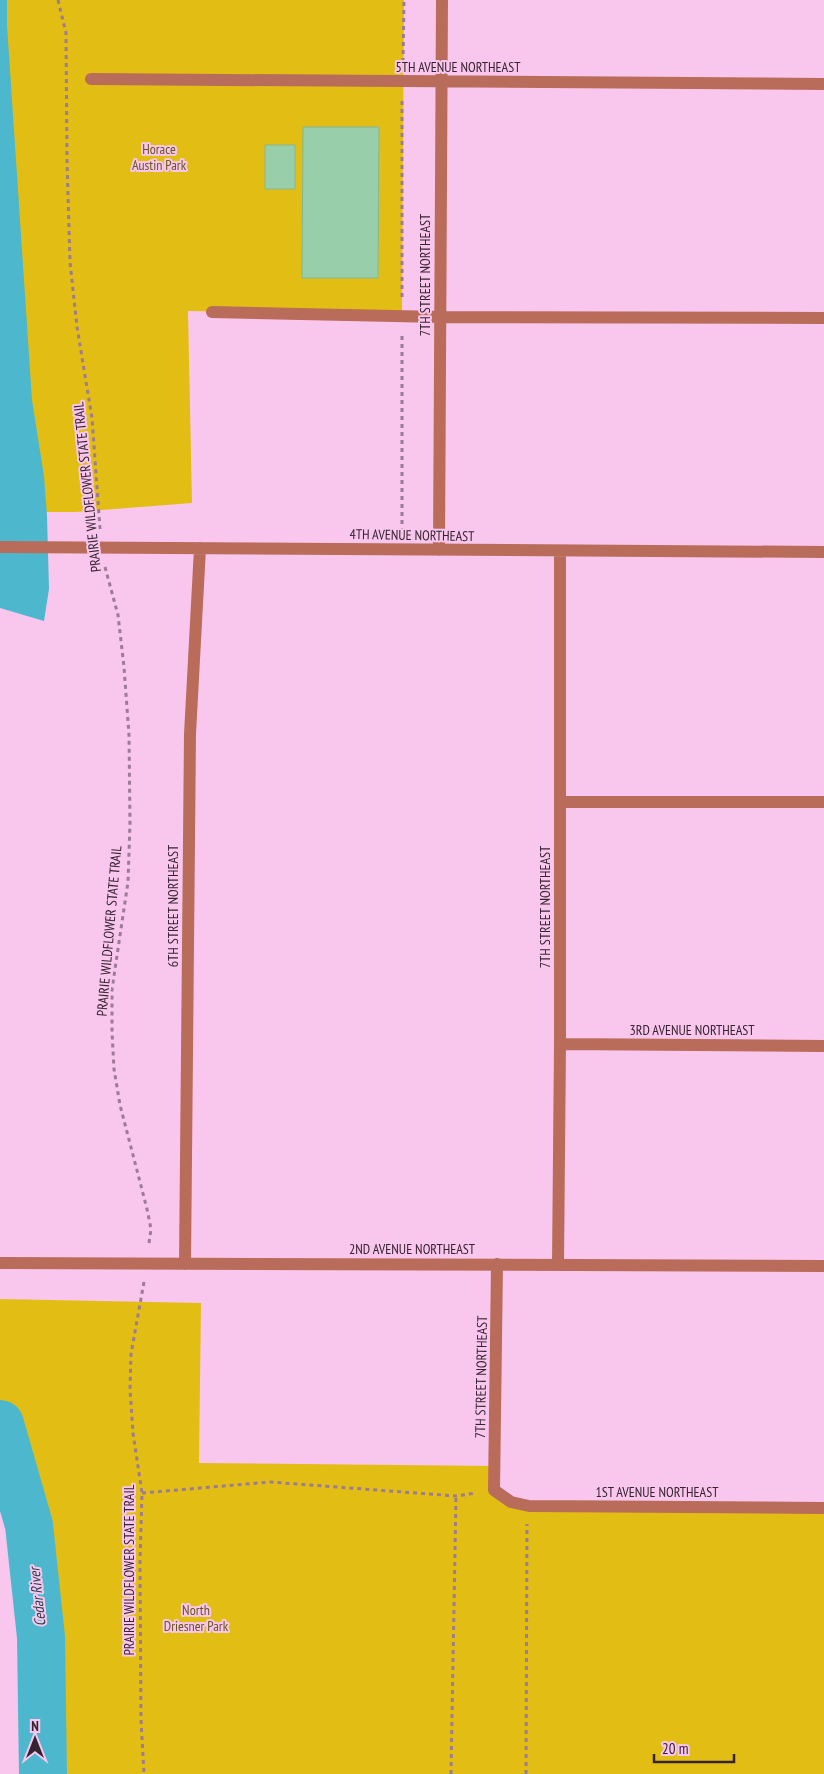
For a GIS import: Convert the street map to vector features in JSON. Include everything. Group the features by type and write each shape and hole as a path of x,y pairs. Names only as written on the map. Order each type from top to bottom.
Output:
{"street":[{"name":"7TH STREET NORTHEAST","path":"438,550 442,0"},
{"name":"5TH AVENUE NORTHEAST","path":"91,79 824,84"},
{"path":"212,312 440,317 824,318"},
{"name":"4TH AVENUE NORTHEAST","path":"0,548 824,552"},
{"name":"6TH STREET NORTHEAST","path":"186,1264 190,734 200,548"},
{"name":"7TH STREET NORTHEAST","path":"558,1264 560,551"},
{"path":"560,802 824,802"},
{"name":"3RD AVENUE NORTHEAST","path":"560,1044 824,1046"},
{"name":"2ND AVENUE NORTHEAST","path":"0,1262 824,1266"},
{"name":"7TH STREET NORTHEAST","path":"494,1490 498,1264"},
{"name":"1ST AVENUE NORTHEAST","path":"494,1490 511,1502 529,1506 824,1508"}],"path":[{"name":"PRAIRIE WILDFLOWER STATE TRAIL","path":"58,0 66,33 70,262 77,327 92,418 96,548 118,615 130,735 128,882 112,989 112,1032 114,1069 120,1105 131,1142 151,1229 131,1354 130,1389 133,1433 142,1493 140,1561 141,1720 144,1774"},
{"path":"402,550 402,82 404,0"},
{"path":"142,1493 270,1482 456,1496 451,1774"},
{"path":"526,1774 527,1524 529,1506"}],"green space":[{"name":"Horace Austin Park","path":"0,0 404,0 402,315 188,311 192,503 76,512 0,512"},
{"name":"North Driesner Park","path":"0,1299 201,1303 199,1463 495,1466 494,1490 511,1502 824,1509 824,1774 43,1774 41,1637 29,1525 0,1424"}],"water":[{"path":"0,0 7,0 7,25 32,400 44,476 47,516 49,589 44,621 0,608"}],"building":[{"path":"303,127 379,127 378,278 302,278"},
{"path":"265,145 295,145 295,189 265,189"}],"waterway":[{"name":"Cedar River","path":"0,1424 29,1525 41,1637 43,1774"}]}
